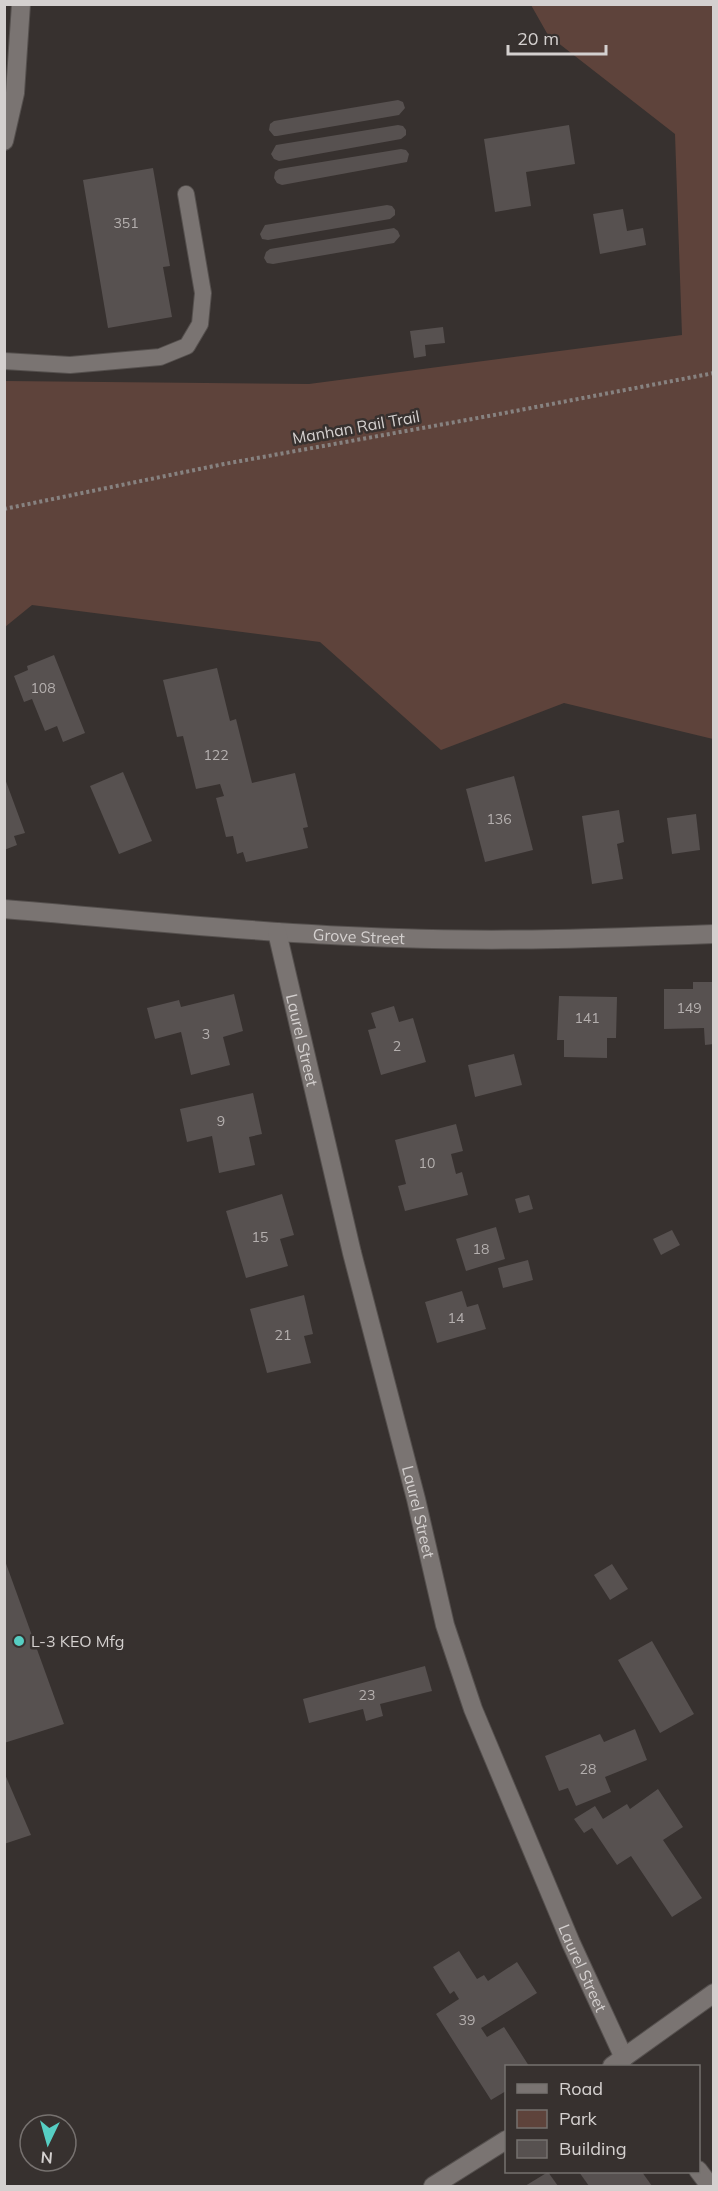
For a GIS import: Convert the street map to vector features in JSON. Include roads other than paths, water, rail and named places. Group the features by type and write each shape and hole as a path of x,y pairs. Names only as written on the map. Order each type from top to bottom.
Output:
{"street":[{"path":"4,141 15,93 21,4"},
{"name":"Grove Street","path":"4,909 277,932 401,938 579,939 714,934"},
{"name":"Laurel Street","path":"277,932 352,1252 416,1499 445,1625 473,1709 622,2064"},
{"path":"622,2064 714,1993"},
{"path":"432,2187 505,2141"},
{"path":"700,2172 710,2187"}],"lane":[{"path":"4,361 70,365 160,357 187,346 200,324 203,293 186,194"}],"place":[{"name":"L-3 KEO Mfg","path":"19,1641"}]}
